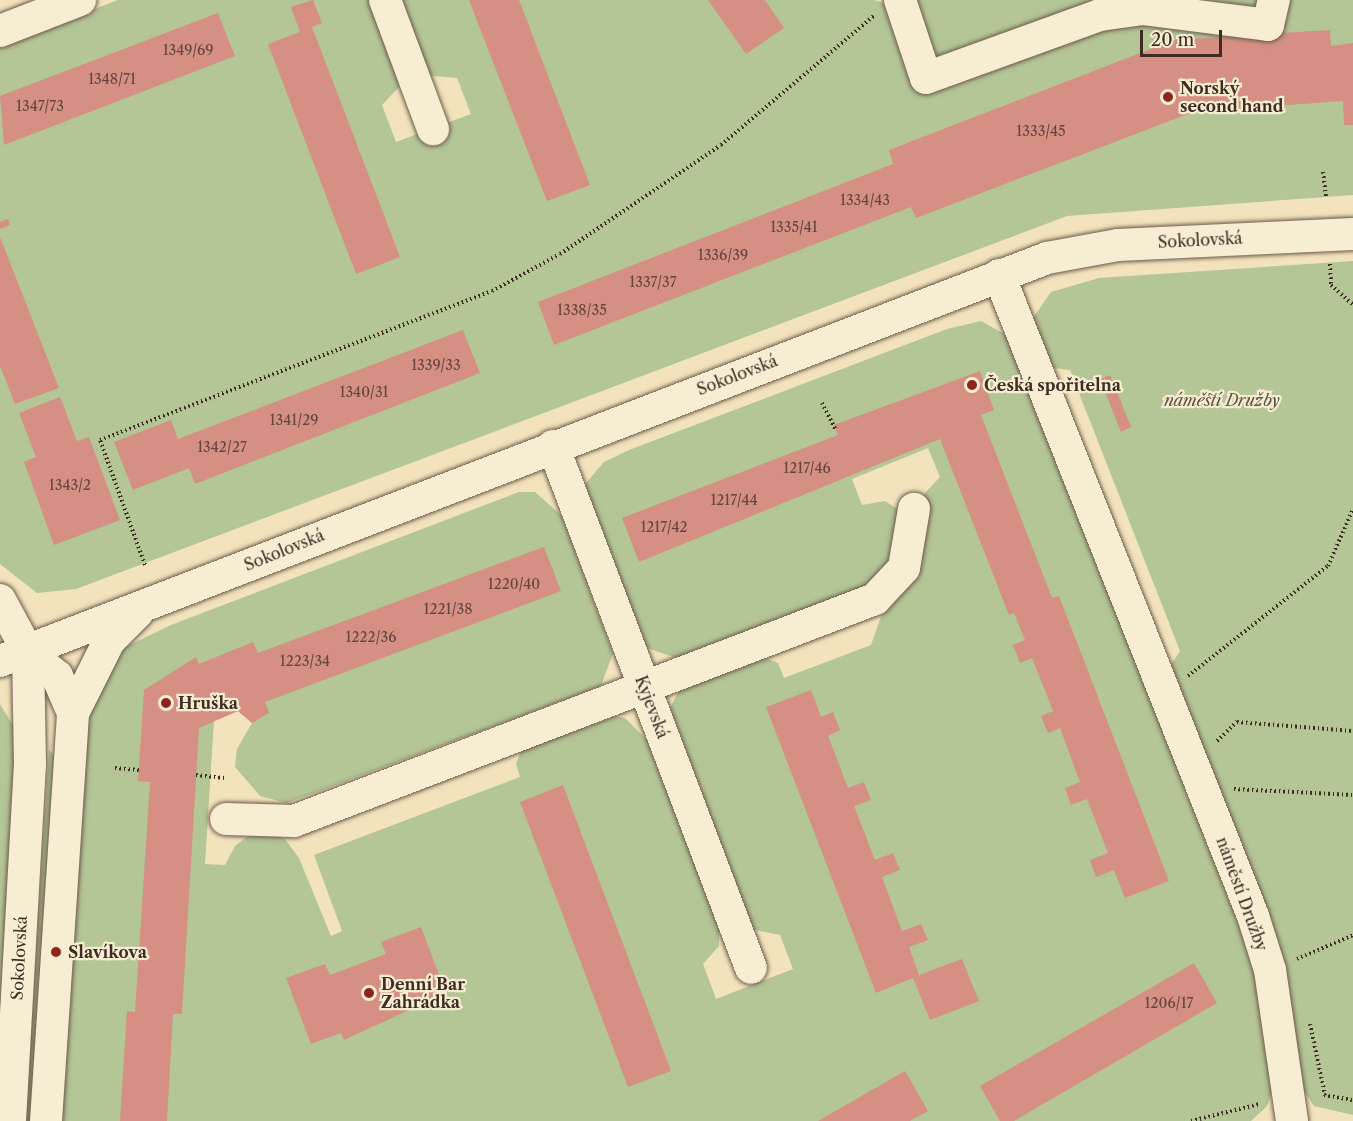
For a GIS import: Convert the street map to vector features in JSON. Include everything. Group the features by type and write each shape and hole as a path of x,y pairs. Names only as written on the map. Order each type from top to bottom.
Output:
{"street":[{"path":"0,31 80,0"},
{"path":"385,0 433,129"},
{"path":"891,4 926,78 1100,15 1142,9 1268,25 1274,0"},
{"name":"Sokolovská","path":"14,657 553,446 999,275 1106,246 1353,234"},
{"name":"náměstí Družby","path":"999,275 1253,916 1270,970 1292,1121"},
{"name":"Kyjevská","path":"553,446 751,968"},
{"path":"226,819 294,821 875,599 904,568 914,509"},
{"path":"0,600 14,657"},
{"name":"Sokolovská","path":"46,1121 73,713 109,641 142,608"},
{"name":"Sokolovská","path":"14,657 57,676 73,713"},
{"name":"Sokolovská","path":"10,1121 30,765 14,657"}],"path":[{"path":"145,565 100,440 502,286 721,145 891,4"},
{"path":"1323,172 1326,198"},
{"path":"1330,264 1331,285 1353,304"},
{"path":"822,403 836,430"},
{"path":"1192,674 1328,566 1353,509"},
{"path":"1216,741 1237,722 1353,731"},
{"path":"115,768 139,770"},
{"path":"196,775 227,778"},
{"path":"1232,788 1353,795"},
{"path":"1297,959 1353,935"},
{"path":"1191,1121 1262,1104"}],"green space":[{"path":"118,0 374,0 400,73 399,87 382,105 396,142 471,114 457,78 432,76 420,65 395,0 874,0 897,7 912,0 1353,0 1353,195 1067,216 76,589 37,593 0,564 0,45"},
{"name":"náměstí Družby","path":"1353,261 1353,1115 1314,1106 1297,1081 1166,672 1180,651 1070,370 1046,367 1033,318 1051,292 1099,278"},
{"path":"981,321 1008,336 1235,907 1256,978 1275,1083 1267,1106 1251,1121 59,1121 84,726 115,652 171,625 519,492 535,492 562,516 613,653 601,686 287,803 260,796 235,767 237,749 252,723 238,711 214,720 205,864 225,865 235,846 247,837 267,832 285,839 299,858 331,936 342,931 314,855 520,777 516,764 522,748 608,715 625,718 647,740 719,925 719,946 703,964 716,999 793,969 780,935 751,929 670,708 679,691 694,681 761,656 778,663 784,678 871,645 925,493 940,477 928,448 852,479 862,505 885,501 899,510 890,562 872,584 676,658 644,647 585,498 586,483 604,462 629,450 947,329"},
{"path":"0,704 17,732 0,1026"},
{"path":"49,750 56,756 34,1121 25,1121"}],"building":[{"path":"313,0 322,23 312,27 400,257 356,274 268,44 300,32 291,7"},
{"path":"469,0 519,0 590,185 547,201"},
{"path":"708,0 765,0 784,28 746,54"},
{"path":"218,13 235,56 4,145 0,96"},
{"path":"1330,30 1331,46 1353,43 1353,125 1344,125 1343,101 1193,112 916,218 911,207 554,345 538,302 893,164 889,150 1174,40"},
{"path":"8,219 10,225 0,229 0,222"},
{"path":"0,237 59,388 15,404 0,366"},
{"path":"463,330 480,373 195,484 189,468 133,490 114,442 171,420 178,439"},
{"path":"980,371 994,410 981,415 1052,598 1059,596 1169,881 1125,898 1114,870 1096,877 1090,860 1108,853 1087,799 1071,805 1065,788 1080,782 1060,728 1048,733 1041,716 1053,711 1032,658 1020,663 1013,645 1025,640 1014,613 1009,615 940,439 639,562 622,518 838,435 834,425"},
{"path":"1110,375 1131,427 1121,432 1100,379"},
{"path":"60,397 77,441 89,437 120,520 54,545 24,462 36,457 19,413"},
{"path":"544,547 561,591 265,702 269,713 252,723 238,711 199,728 182,1014 173,1014 167,1121 120,1121 127,1011 135,1012 150,782 138,781 144,690 196,657 199,664 253,642 258,653"},
{"path":"811,690 821,717 833,712 840,730 828,736 848,788 864,782 871,800 854,806 875,860 893,853 900,870 882,877 902,931 921,924 928,940 909,947 919,975 962,959 979,1001 930,1020 913,978 876,993 766,707"},
{"path":"563,785 671,1071 628,1087 520,802"},
{"path":"421,927 446,993 344,1040 341,1033 311,1044 286,978 325,964 330,975 386,954 381,942"},
{"path":"1194,963 1217,1003 1014,1121 1000,1121 980,1086"},
{"path":"905,1071 928,1111 910,1121 818,1121"}],"place":[{"name":"Norský second hand","path":"1168,97"},
{"name":"Česká spořitelna","path":"972,385"},
{"name":"Hruška","path":"166,703"},
{"name":"Slavíkova","path":"56,952"},
{"name":"Denní Bar Zahrádka","path":"369,993"}]}
